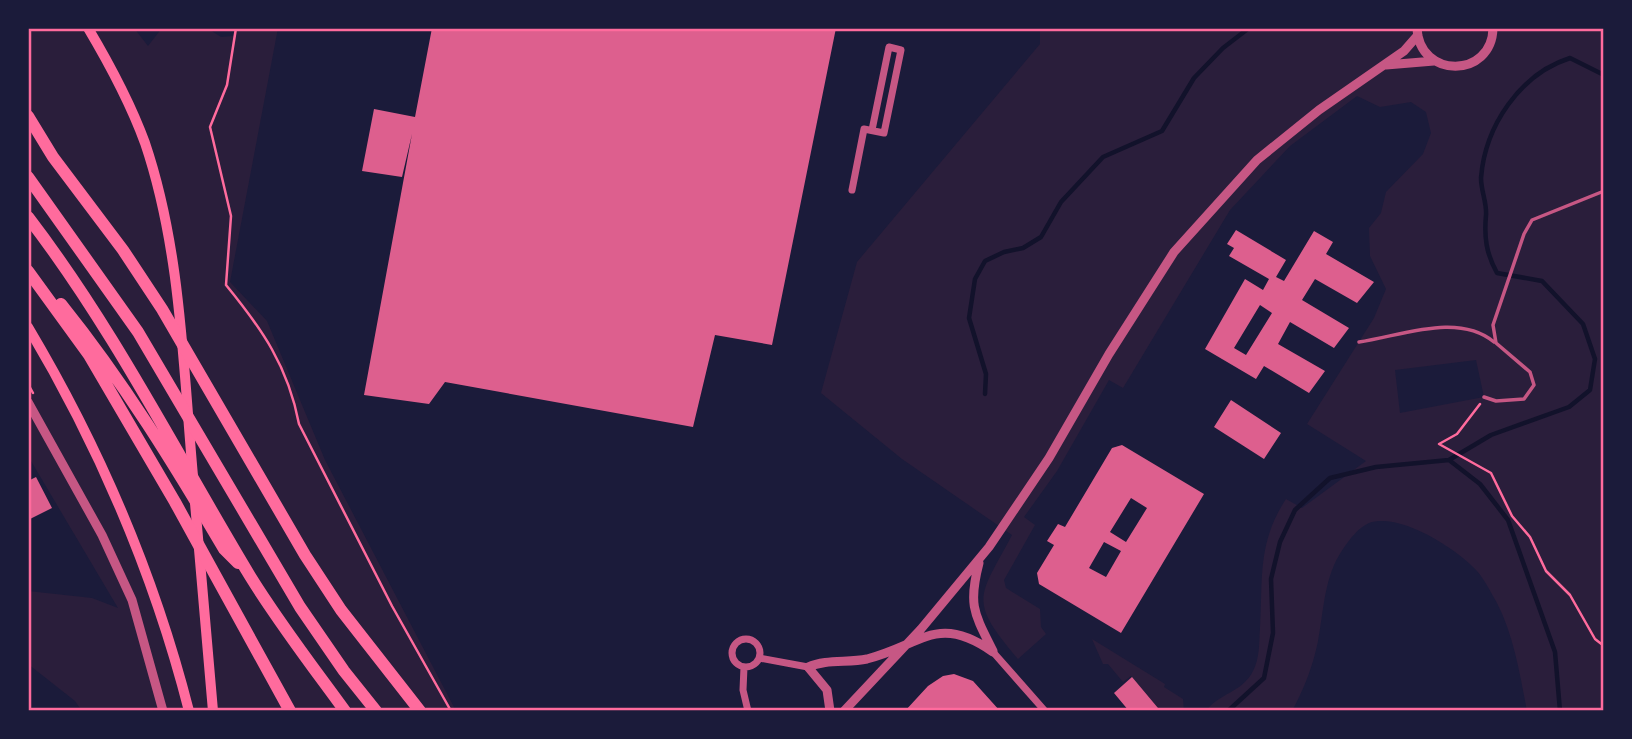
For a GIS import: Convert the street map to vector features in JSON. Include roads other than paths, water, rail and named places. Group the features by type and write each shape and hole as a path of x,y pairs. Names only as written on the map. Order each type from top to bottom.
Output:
{"highway":[{"path":"28,116 53,157 162,309 326,588 420,711"},
{"path":"28,130 53,157"},
{"path":"28,177 138,332 300,607 344,671 376,711"},
{"path":"28,217 57,254 144,391 250,576 345,711"},
{"path":"28,265 101,354 157,435 224,549 250,576"},
{"path":"28,271 89,355 175,502 290,711"}],"main road":[{"path":"88,28 123,89 144,142 158,188 171,256 213,711"},
{"path":"28,327 79,416 130,528 165,626 189,711"}],"street":[{"path":"1386,65 1434,61 1450,67 1471,64 1486,52 1495,30"},
{"path":"1417,32 1422,47 1434,61"},
{"path":"844,711 905,646 980,558 1042,469 1109,354 1174,252 1257,160 1319,110 1413,44 1417,32"},
{"path":"852,190 864,129 884,133 901,50 889,47 872,130"},
{"path":"28,402 102,535 132,600 163,711"},
{"path":"980,558 972,592 973,610 993,652"},
{"path":"760,658 808,667 817,663 871,658 939,632 953,632 980,642 993,652 1045,711"},
{"path":"739,641 755,642 760,658 755,664 744,667 732,657 732,649 739,641"},
{"path":"744,667 743,691 748,711"},
{"path":"808,667 827,690 830,711"}],"lane":[{"path":"1496,344 1493,325 1524,234 1532,220 1604,191"},
{"path":"1359,342 1397,336 1421,327 1437,326 1483,333 1530,372 1534,385 1524,398 1496,401 1484,397"}],"waterway":[{"path":"985,394 986,374 969,318 975,279 985,261 1004,252 1023,248 1041,237 1061,202 1103,157 1162,131 1194,78 1223,48 1249,28"},
{"path":"1228,711 1264,678 1273,633 1271,579 1280,542 1295,510 1330,478 1376,467 1449,460 1491,435 1569,407 1590,390 1595,359 1583,324 1542,281 1497,273 1487,245 1486,210 1481,178 1484,159 1498,121 1508,104 1536,76 1570,58 1604,75"},
{"path":"1449,460 1480,484 1508,520 1555,652 1560,711"}]}
